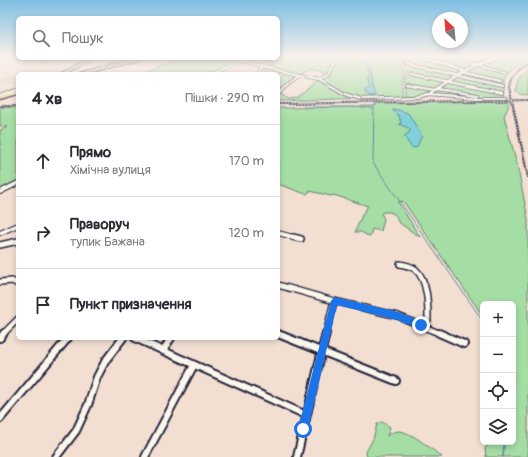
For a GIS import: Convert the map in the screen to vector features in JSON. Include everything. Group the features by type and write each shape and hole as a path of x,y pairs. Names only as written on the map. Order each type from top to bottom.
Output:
{"highway":[{"path":"0,97 16,92"}],"street":[{"path":"280,92 288,83 297,77"},
{"path":"311,77 319,79 347,96 361,99 416,97 429,94 453,77"},
{"path":"319,79 323,77"},
{"path":"427,77 502,93"},
{"path":"461,77 502,86"},
{"path":"489,77 500,80"},
{"path":"407,85 477,95"},
{"path":"429,94 479,98 505,98"},
{"path":"0,192 16,184"},
{"path":"0,234 16,226"},
{"path":"280,234 301,239"},
{"path":"0,245 16,241"},
{"path":"400,264 414,268 419,275 425,291 428,320 421,325"},
{"path":"0,282 12,281 16,283"},
{"path":"280,286 334,301 398,316 464,344"},
{"path":"297,457 334,301"},
{"path":"0,338 16,321"},
{"path":"280,335 322,350 396,381"},
{"path":"0,419 66,340"},
{"path":"56,457 76,431 88,406 97,377 106,360 121,340"},
{"path":"139,340 306,415"},
{"path":"163,351 170,340"},
{"path":"145,457 194,365"}],"shaded area":[{"path":"6,77 16,77 16,85 0,82 0,80"}],"green space":[{"path":"280,77 294,77 280,89"},
{"path":"323,77 368,77 367,80 369,88 364,92 371,97 374,92 371,77 404,77 402,97 280,101 280,94 289,99 298,97"},
{"path":"406,77 504,77 502,97 482,98 429,93 418,96 405,96"},
{"path":"520,77 528,77 528,95 519,94 516,91"},
{"path":"509,101 509,106 504,116 517,164 528,219 528,457 486,457 485,449 487,445 516,445 516,301 480,301 480,312 403,201 398,202 420,237 398,222 394,214 387,212 381,213 384,219 381,231 372,229 370,237 361,232 355,232 362,215 368,206 334,195 331,196 310,191 307,194 280,185 280,108 375,107 376,103"},
{"path":"0,107 16,108 16,186 0,193 0,130 8,127 0,126"},
{"path":"382,422 390,427 387,436 396,431 410,434 442,457 367,457 366,452 373,439 377,424"}],"water":[{"path":"368,77 371,77 372,88 375,94 372,98 364,91 369,88 367,80"},
{"path":"394,109 408,113 422,136 416,148 411,147 404,136 409,133 410,129 399,124 401,123 399,116 392,110"}],"waterway":[{"path":"371,95 374,104 373,163 480,317"},
{"path":"303,107 352,107 373,109"},
{"path":"503,457 504,445"}],"railway":[{"path":"512,77 509,87 512,100"},
{"path":"280,104 512,100"},
{"path":"512,100 528,177"},
{"path":"512,100 528,100"},
{"path":"0,106 16,106"}],"route":[{"path":"303,429 334,301 398,316 421,325"}]}
